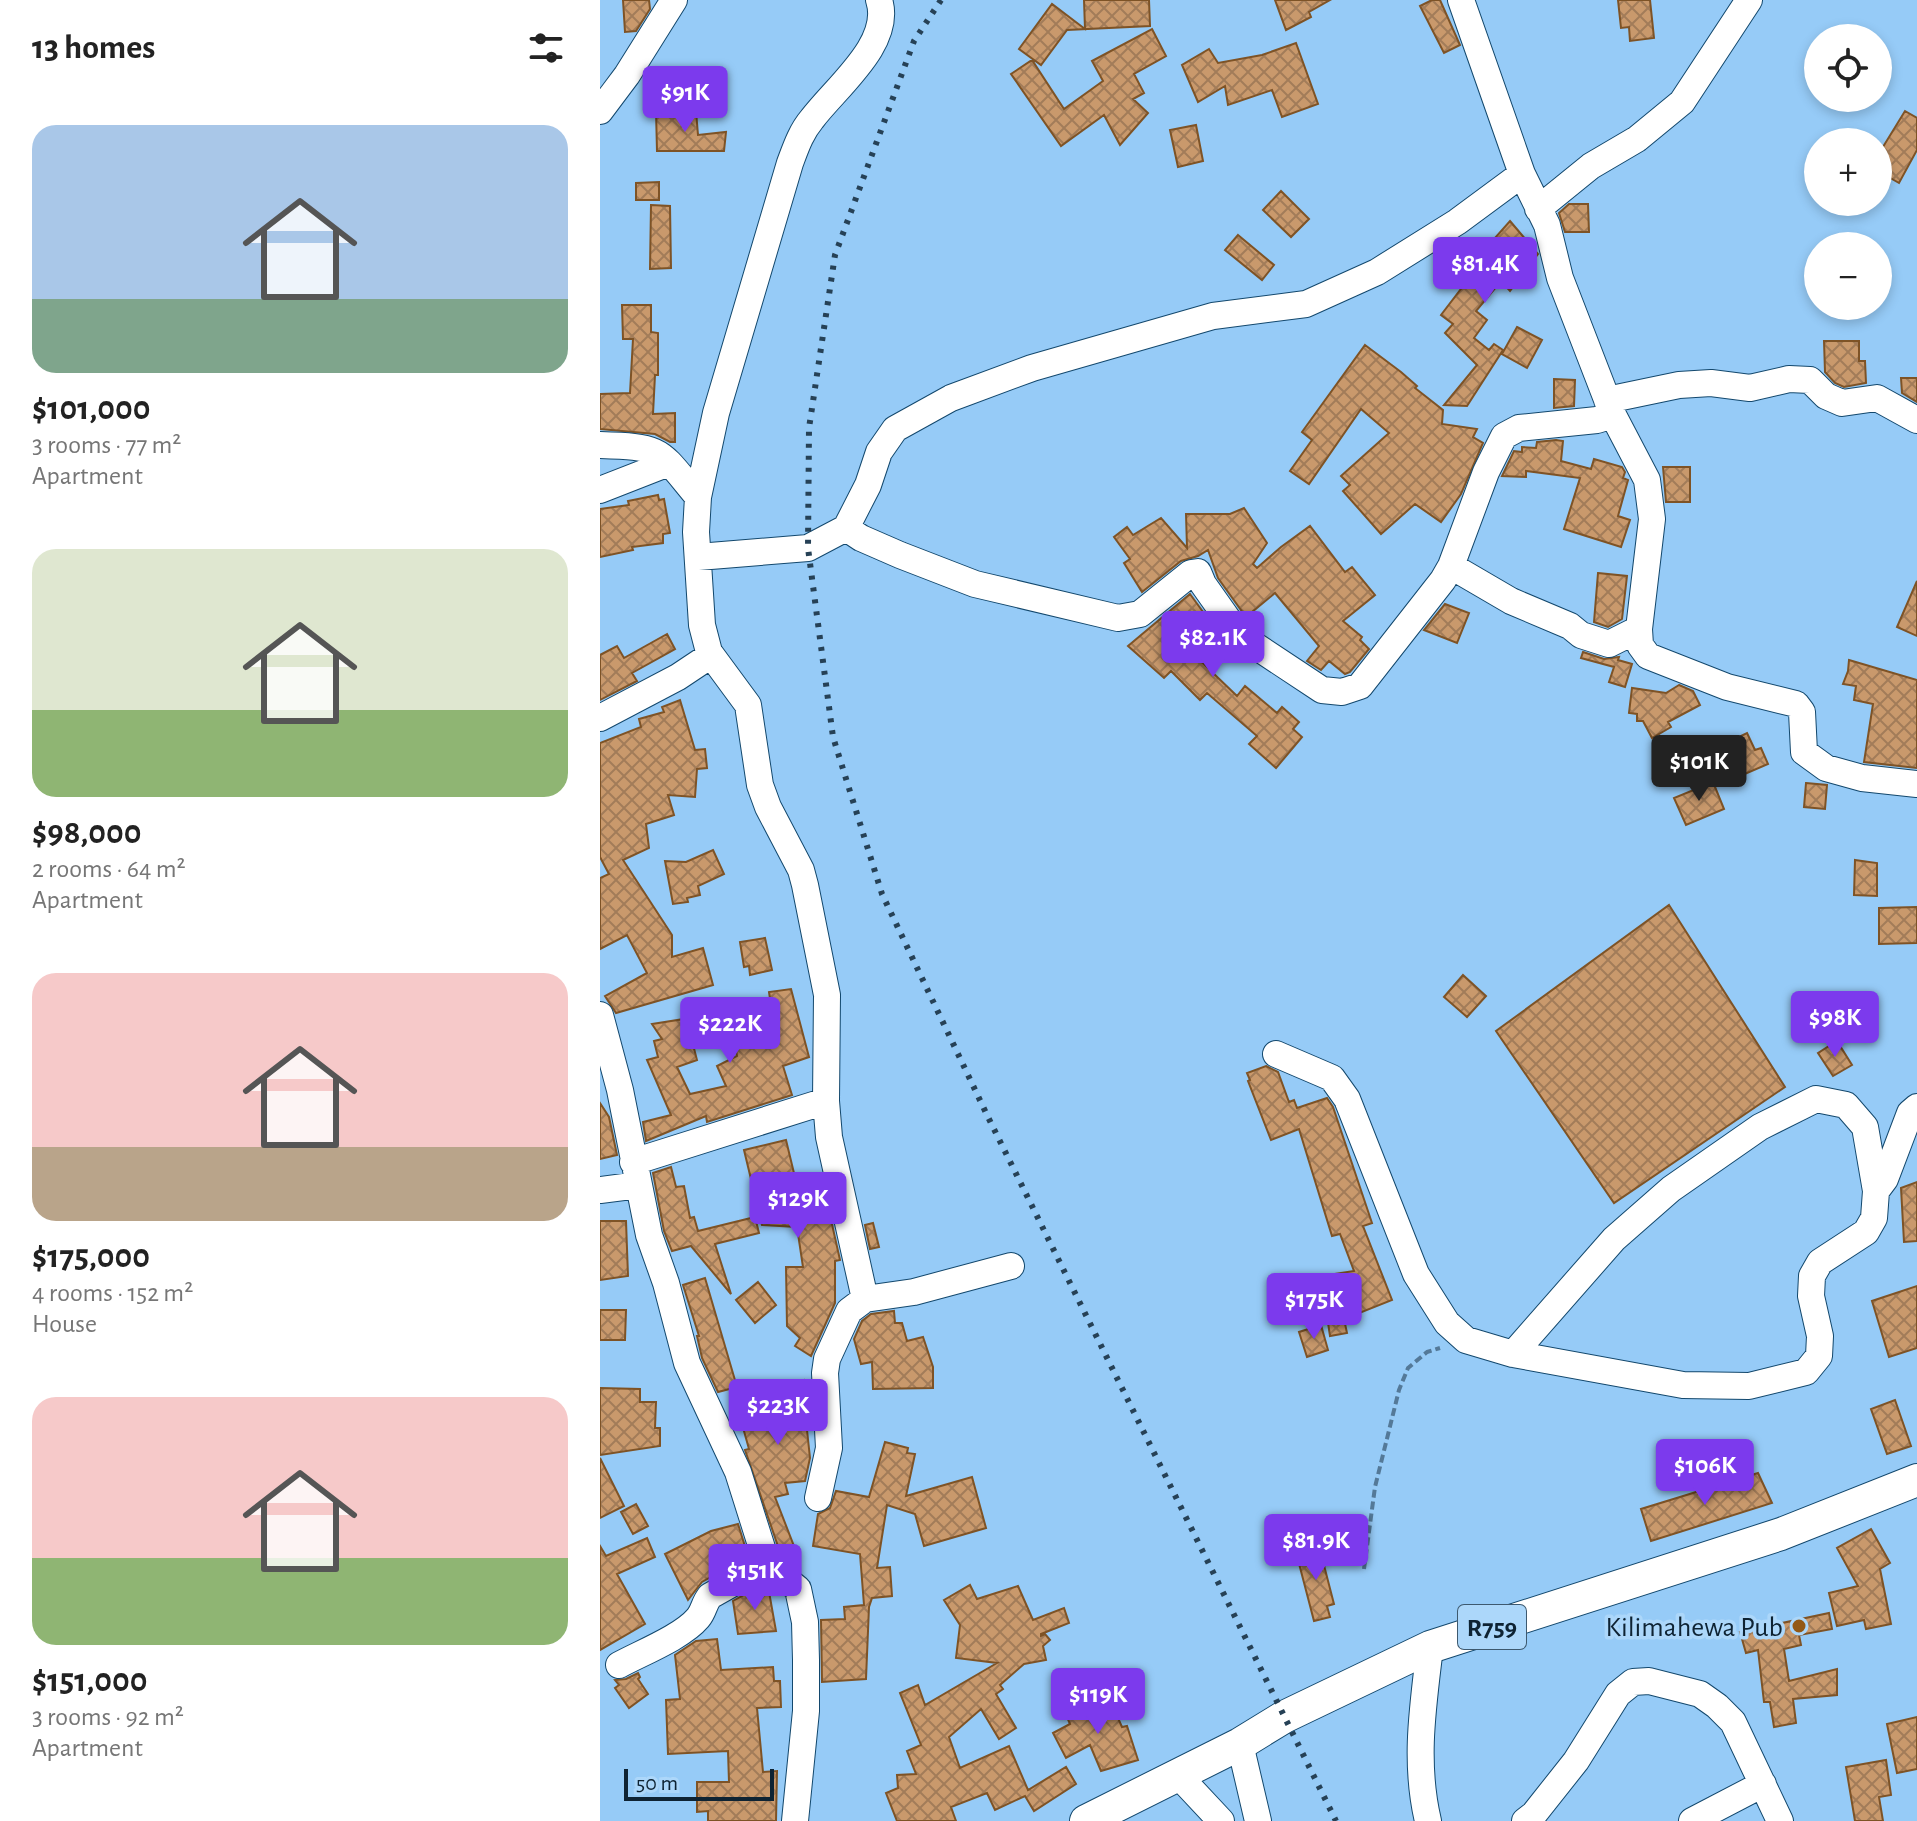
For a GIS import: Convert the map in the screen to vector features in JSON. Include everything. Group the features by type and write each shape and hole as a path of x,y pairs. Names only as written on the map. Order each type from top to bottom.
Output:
{"main road":[{"name":"R759","path":"1086,1821 1240,1744 1284,1717 1430,1647 1781,1534 1917,1480"}],"street":[{"path":"600,111 627,75 674,0"},
{"path":"865,1299 829,1137 826,1101 827,995 805,885 801,870 760,785 748,705 711,655 702,625 698,497 716,413 798,139 873,45 881,30 883,12 879,0"},
{"path":"1461,0 1522,174 1547,225 1560,278 1610,408 1647,480 1652,519 1639,629 1640,645 1648,656 1727,687 1796,704 1802,712 1804,752 1826,768 1862,778 1917,784"},
{"path":"1538,209 1591,166 1637,139 1682,102 1749,0"},
{"path":"698,557 808,548 846,528 868,485 879,452 895,429 951,398 1032,368 1213,316 1306,304 1377,272 1457,222 1522,174"},
{"path":"846,528 900,555 975,584 1118,618 1140,614 1191,573 1198,572 1239,635 1322,690 1342,692 1360,686 1435,594 1451,566 1473,502 1504,436 1519,428 1586,421 1610,408 1679,385 1711,383 1750,388 1789,379 1810,380 1826,396 1842,403 1877,398 1917,420"},
{"path":"600,445 651,449 663,455 698,497"},
{"path":"600,490 669,463"},
{"path":"1451,566 1511,601 1570,626 1581,635 1609,644 1639,629"},
{"path":"600,718 678,677 711,655"},
{"path":"600,1015 620,1090 649,1235 666,1283 687,1363 738,1472 767,1564 798,1589 805,1622 806,1711 795,1821"},
{"path":"1276,1054 1332,1078 1347,1099 1416,1274 1447,1323 1466,1340 1513,1354 1683,1385 1749,1386 1806,1372 1819,1356 1820,1336 1811,1296 1812,1276 1820,1262 1866,1232 1874,1218 1876,1191 1865,1127 1846,1105 1816,1099 1760,1127 1671,1189 1614,1239 1513,1354"},
{"path":"600,1190 636,1173 826,1101"},
{"path":"1876,1191 1885,1179 1910,1113 1917,1107"},
{"path":"818,1498 829,1448 827,1359 844,1318 854,1305 865,1299 914,1292 1011,1266"},
{"path":"619,1665 683,1630 697,1620 710,1596 767,1564"},
{"path":"1428,1821 1419,1757 1430,1647"},
{"path":"1525,1821 1576,1761 1618,1694 1633,1682 1649,1681 1700,1694 1733,1722 1780,1821"},
{"path":"1240,1744 1258,1821"},
{"path":"1178,1775 1221,1821"},
{"path":"1692,1821 1763,1784"}],"path":[{"path":"1364,1569 1375,1487 1399,1390 1408,1368 1427,1352 1466,1340"}],"building":[{"path":"623,0 649,0 650,9 636,31 625,32"},
{"path":"1084,0 1149,0 1150,26 1067,30 1041,65 1019,49 1052,4 1085,29"},
{"path":"1275,0 1330,0 1309,12 1311,17 1286,30"},
{"path":"1440,0 1460,45 1444,53 1420,6"},
{"path":"1618,0 1650,0 1654,38 1630,41 1629,27 1621,28"},
{"path":"1152,29 1166,56 1134,74 1144,93 1133,99 1148,113 1120,145 1104,115 1061,146 1011,74 1032,60 1064,109 1103,81 1092,61"},
{"path":"1296,43 1318,104 1282,117 1272,90 1228,105 1225,86 1198,102 1182,65 1209,49 1218,63 1262,55"},
{"path":"656,111 696,111 698,135 726,132 724,151 657,151"},
{"path":"1905,111 1917,118 1917,150 1899,183 1892,179 1892,132"},
{"path":"1196,125 1203,161 1178,167 1170,130"},
{"path":"659,182 659,200 636,200 636,183"},
{"path":"1281,191 1309,219 1291,237 1263,210"},
{"path":"1569,204 1588,204 1589,232 1565,232 1559,213"},
{"path":"651,205 670,206 671,268 650,269"},
{"path":"1510,221 1538,254 1510,291 1501,281 1476,311 1487,320 1474,338 1489,350 1494,344 1503,350 1467,406 1444,405 1477,365 1445,333 1453,324 1441,315 1483,260 1479,256"},
{"path":"1238,235 1274,265 1262,280 1225,250"},
{"path":"622,305 651,305 651,332 658,333 658,375 655,375 653,414 675,413 675,442 655,434 600,429 600,394 630,393 633,339 623,339"},
{"path":"1517,327 1542,340 1527,368 1502,354"},
{"path":"1824,341 1859,341 1859,361 1865,361 1866,383 1844,387 1835,383 1825,372"},
{"path":"1365,345 1443,410 1442,424 1477,429 1473,437 1483,443 1461,494 1441,522 1415,504 1381,534 1343,491 1350,485 1341,476 1389,433 1361,409 1309,484 1290,471 1312,440 1302,432"},
{"path":"1901,378 1917,378 1917,402 1902,393"},
{"path":"1554,379 1575,380 1574,406 1554,408"},
{"path":"1563,441 1561,461 1591,469 1594,459 1622,467 1625,472 1623,478 1628,480 1618,516 1630,520 1621,547 1564,529 1580,478 1526,471 1526,477 1502,476 1514,451 1522,452 1522,447 1536,448 1537,442"},
{"path":"1663,467 1690,467 1690,502 1666,502"},
{"path":"658,495 659,500 664,499 670,533 663,534 663,543 632,547 633,550 600,557 600,509 629,505 628,501"},
{"path":"1244,508 1267,543 1253,564 1257,568 1310,526 1345,572 1352,567 1375,595 1343,621 1362,637 1360,640 1369,649 1350,672 1345,674 1329,661 1321,670 1307,661 1319,646 1275,593 1246,617 1218,578 1208,550 1181,561 1142,592 1124,563 1130,559 1114,537 1127,527 1133,535 1161,518 1187,548 1186,514 1230,514"},
{"path":"1598,573 1627,576 1622,619 1608,627 1594,622"},
{"path":"1917,581 1917,636 1897,627"},
{"path":"1190,594 1214,627 1187,648 1237,696 1245,686 1277,713 1282,707 1299,722 1293,729 1302,737 1276,768 1249,744 1257,736 1207,693 1200,700 1171,671 1164,678 1128,646"},
{"path":"1445,604 1469,613 1457,643 1424,630"},
{"path":"667,634 675,649 632,673 637,681 600,700 600,655 617,646 624,658"},
{"path":"1583,652 1604,659 1619,657 1618,660 1632,664 1625,687 1609,682 1614,667 1581,658"},
{"path":"1849,660 1917,680 1917,768 1864,762 1873,704 1854,700 1856,686 1843,684"},
{"path":"1679,685 1693,691 1700,705 1668,722 1671,727 1652,738 1643,721 1637,721 1637,714 1629,713 1632,688 1666,693"},
{"path":"680,700 695,750 705,749 707,768 697,769 695,797 668,795 674,815 646,824 649,848 623,860 672,935 672,957 703,948 713,985 616,1013 605,996 647,973 627,935 600,949 600,878 609,874 600,857 600,743 641,727 639,719 664,712 662,707"},
{"path":"1747,733 1755,750 1761,748 1768,764 1731,780 1716,748"},
{"path":"1713,782 1724,809 1686,825 1674,798"},
{"path":"1806,783 1827,785 1825,809 1804,807"},
{"path":"713,850 724,874 698,886 700,895 687,898 688,902 673,904 665,861 686,862"},
{"path":"1855,860 1877,863 1877,896 1854,895"},
{"path":"1669,905 1785,1087 1614,1203 1496,1031"},
{"path":"1917,907 1917,943 1879,944 1879,908"},
{"path":"765,938 772,970 750,975 749,966 744,967 740,942"},
{"path":"1463,975 1486,996 1467,1017 1444,997"},
{"path":"791,989 809,1057 783,1066 792,1095 707,1122 706,1116 646,1141 643,1122 671,1115 647,1060 658,1057 654,1041 662,1039 652,1024 684,1019 685,1034 690,1033 697,1060 677,1067 690,1094 726,1086 717,1066 737,1056 730,1011 771,1005 769,992"},
{"path":"1837,1041 1852,1065 1833,1076 1818,1053"},
{"path":"1266,1066 1278,1072 1289,1102 1294,1100 1297,1108 1327,1098 1333,1107 1372,1223 1363,1226 1392,1300 1344,1319 1347,1333 1330,1336 1321,1276 1354,1271 1340,1234 1332,1236 1299,1129 1271,1140 1247,1073"},
{"path":"600,1103 609,1117 617,1155 600,1159"},
{"path":"786,1140 799,1194 825,1193 840,1260 835,1261 835,1303 811,1356 795,1346 800,1338 787,1326 786,1267 803,1267 797,1227 762,1225 744,1150"},
{"path":"671,1167 676,1187 684,1186 690,1218 694,1217 698,1231 755,1217 759,1233 715,1244 731,1294 691,1246 672,1251 664,1231 653,1173"},
{"path":"1917,1182 1917,1241 1904,1242 1901,1188"},
{"path":"600,1221 626,1221 628,1276 600,1280"},
{"path":"873,1223 879,1247 870,1249 865,1225"},
{"path":"705,1278 737,1387 718,1392 702,1358 699,1336 683,1285"},
{"path":"758,1282 776,1305 755,1323 736,1300"},
{"path":"1917,1286 1917,1348 1889,1357 1872,1301"},
{"path":"600,1310 626,1310 625,1340 600,1340"},
{"path":"894,1311 895,1323 902,1323 907,1341 923,1337 933,1367 933,1388 873,1389 872,1362 861,1364 854,1339 862,1321 871,1314"},
{"path":"1321,1325 1328,1350 1307,1357 1299,1332"},
{"path":"804,1380 811,1405 812,1428 807,1430 810,1458 805,1481 785,1483 788,1494 775,1497 797,1554 786,1558 781,1555 745,1450 749,1449 735,1399"},
{"path":"600,1388 640,1389 640,1402 656,1402 655,1428 660,1428 660,1446 600,1455"},
{"path":"1895,1400 1911,1446 1887,1454 1871,1409"},
{"path":"885,1442 908,1448 907,1453 915,1454 906,1496 972,1477 986,1528 924,1546 915,1514 887,1505 877,1568 890,1567 892,1596 872,1598 869,1607 866,1679 822,1682 821,1620 845,1619 844,1607 864,1605 860,1554 813,1546 818,1514 830,1508 836,1491 869,1497"},
{"path":"600,1458 624,1506 600,1518"},
{"path":"1758,1473 1772,1503 1651,1541 1641,1509"},
{"path":"636,1504 648,1526 633,1534 621,1512"},
{"path":"738,1524 748,1556 702,1582 688,1600 665,1554 711,1531"},
{"path":"1871,1529 1890,1563 1880,1569 1891,1624 1866,1629 1864,1620 1837,1626 1829,1593 1858,1586 1837,1548"},
{"path":"647,1538 655,1557 617,1574 645,1624 600,1650 600,1546 606,1556"},
{"path":"1319,1546 1334,1604 1327,1606 1330,1617 1314,1621 1296,1552"},
{"path":"765,1583 776,1631 738,1634 733,1601"},
{"path":"970,1585 977,1599 1018,1586 1033,1620 1064,1608 1069,1623 1041,1634 1050,1640 1043,1646 1046,1660 1024,1664 1000,1685 1003,1689 996,1694 1016,1728 999,1739 981,1709 949,1737 960,1768 1009,1746 1028,1790 1066,1767 1076,1784 1034,1811 1025,1796 995,1810 987,1793 951,1807 956,1821 897,1821 886,1793 898,1788 897,1775 916,1774 907,1751 921,1745 900,1693 918,1685 925,1705 997,1663 956,1658 960,1625 944,1600"},
{"path":"1829,1613 1832,1629 1799,1635 1801,1645 1784,1649 1789,1681 1837,1669 1837,1695 1793,1699 1796,1723 1774,1727 1770,1702 1764,1702 1758,1650 1746,1653 1740,1632"},
{"path":"717,1639 721,1670 773,1667 774,1681 780,1681 781,1707 757,1708 763,1772 777,1771 776,1821 708,1821 708,1811 697,1812 697,1782 729,1782 728,1751 668,1754 666,1700 680,1699 675,1655 696,1641"},
{"path":"638,1673 638,1679 648,1694 629,1708 615,1688 619,1685 615,1680"},
{"path":"1109,1698 1122,1727 1127,1726 1138,1760 1101,1771 1090,1745 1066,1758 1053,1733 1070,1724 1067,1717"},
{"path":"1917,1717 1917,1769 1897,1773 1887,1724"},
{"path":"1886,1760 1891,1795 1879,1797 1883,1821 1855,1821 1846,1767"}],"railway":[{"path":"941,0 914,41 835,255 809,428 808,548 833,737 882,894 987,1115 1336,1821"}],"place":[{"name":"Kilimahewa Pub","path":"1799,1626"}]}
